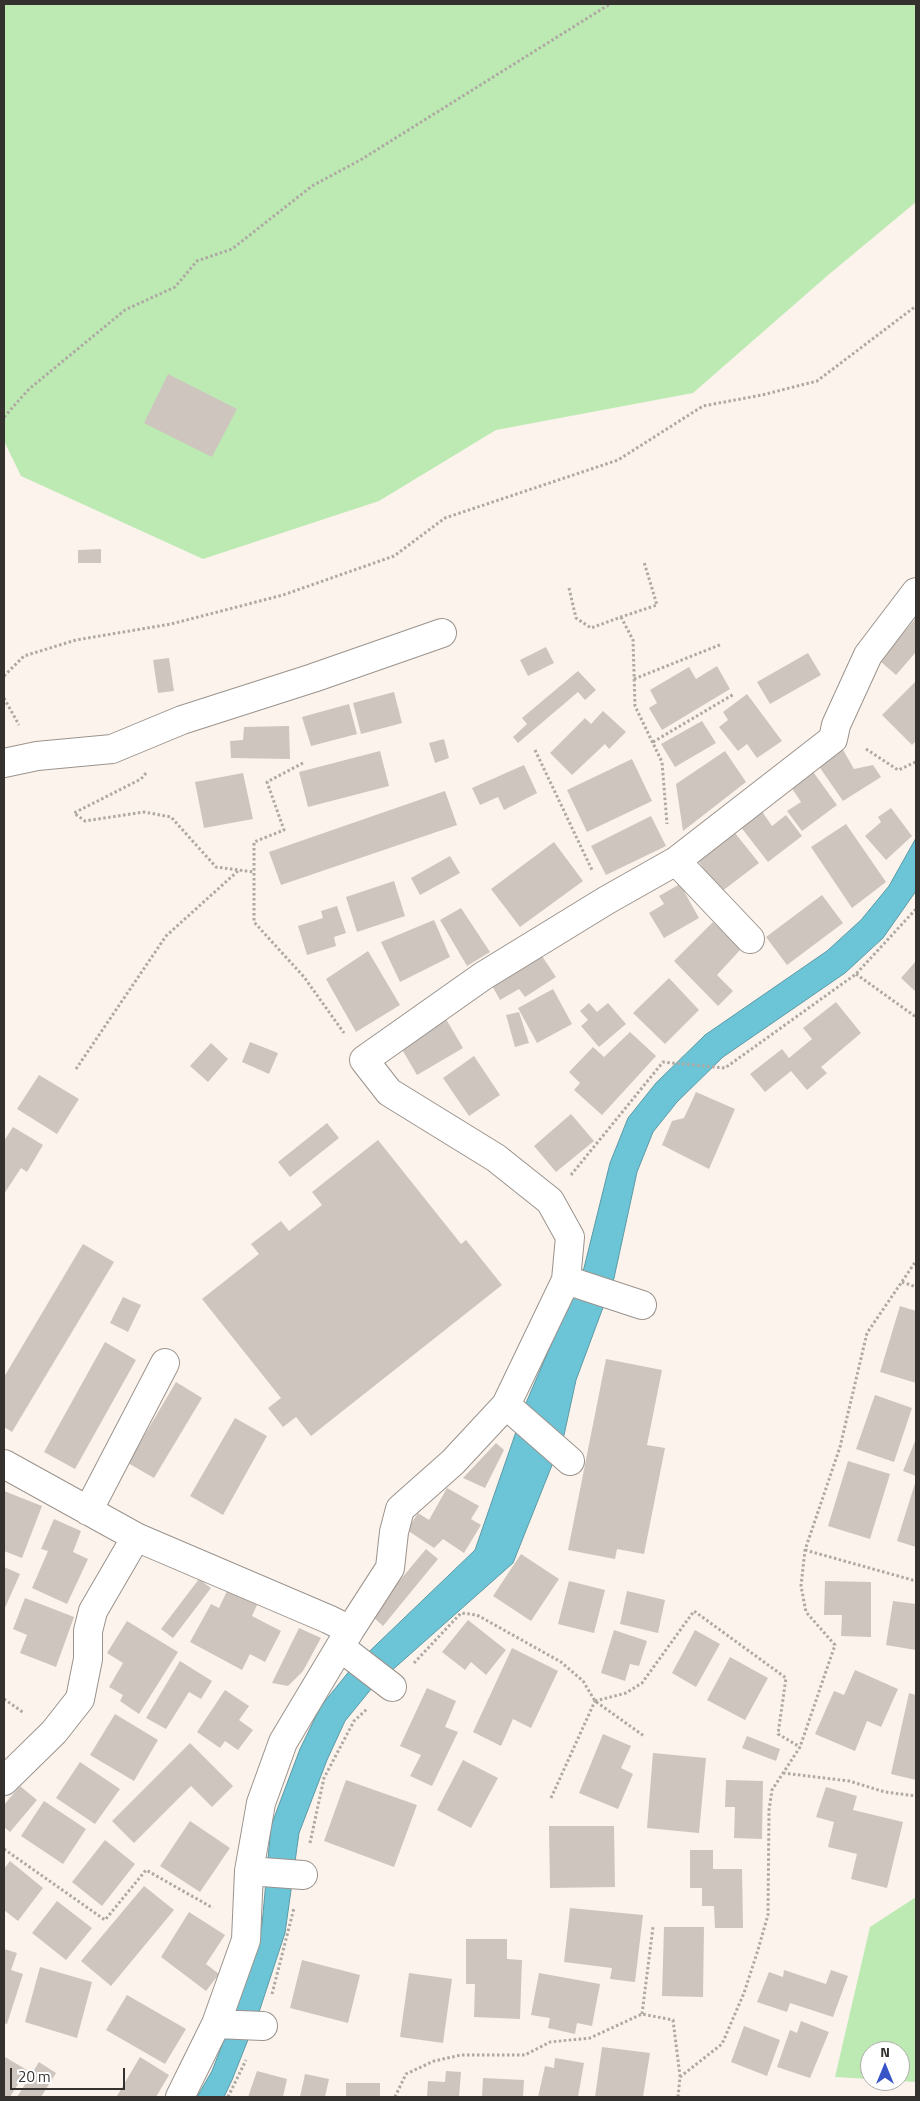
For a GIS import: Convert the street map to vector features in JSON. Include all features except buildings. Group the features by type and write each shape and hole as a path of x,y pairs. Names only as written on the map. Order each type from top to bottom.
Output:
{"street":[{"path":"180,2097 216,2024 246,1940 249,1871 261,1803 283,1742 350,1647 390,1568 394,1532 400,1510 453,1462 506,1405 566,1280 570,1237 550,1201 496,1158 389,1092 364,1060 483,976 607,900 676,861 832,739 836,725 868,655 916,592"},
{"path":"4,763 37,756 112,749 182,720 313,678 442,633"},
{"path":"676,861 750,939"},
{"path":"566,1280 642,1305"},
{"path":"88,1511 165,1363"},
{"path":"506,1405 570,1461"},
{"path":"4,1464 136,1537 328,1619 350,1647 392,1687"},
{"path":"4,1781 54,1732 80,1699 88,1659 88,1631 93,1611 136,1537"},
{"path":"249,1871 303,1874"},
{"path":"216,2024 263,2026"}],"path":[{"path":"4,417 29,390 126,310 175,287 197,261 232,249 312,186 362,159 610,4"},
{"path":"4,676 24,656 76,640 170,624 283,595 394,556 445,518 618,460 703,406 762,395 817,381 916,306"},
{"path":"569,588 576,618 591,628 657,605 644,562"},
{"path":"621,617 633,640 635,706 662,762 666,820 676,861"},
{"path":"634,679 722,644"},
{"path":"653,742 734,694"},
{"path":"836,725 845,736 898,770 916,762"},
{"path":"535,750 607,900"},
{"path":"303,763 266,782 284,830 254,842 254,922 304,977 364,1060"},
{"path":"148,771 141,779 74,813 85,821 144,812 171,817 216,867 254,872"},
{"path":"76,1069 166,936 240,870"},
{"path":"550,1201 663,1062 725,1068 856,974 916,909"},
{"path":"856,974 916,1017"},
{"path":"680,2077 722,2044 744,1993 768,1914 769,1810 772,1790 800,1747 835,1645 806,1612 801,1586 805,1550 840,1447 867,1333 916,1261"},
{"path":"902,1282 916,1287"},
{"path":"805,1550 916,1582"},
{"path":"595,1701 626,1693 642,1683 694,1611 786,1678 778,1734 800,1747"},
{"path":"228,2097 263,2026 303,1874 324,1778 354,1721 392,1687 461,1613 477,1615 560,1662 582,1681 595,1701 644,1736"},
{"path":"551,1798 595,1701"},
{"path":"783,1773 849,1780 885,1792 916,1796"},
{"path":"4,1849 105,1920 146,1870 247,1927"},
{"path":"642,2014 653,1927"},
{"path":"395,2097 406,2074 434,2060 461,2056 525,2056 550,2042 590,2038 642,2014 673,2020 680,2077 678,2097"}],"green space":[{"path":"4,4 916,4 916,202 827,276 693,393 496,430 379,501 203,559 21,476 4,441"},
{"path":"916,1897 916,2082 910,2082 910,2041 860,2041 860,2078 835,2077 870,1927"}],"water":[{"path":"916,838 916,891 883,938 845,973 723,1057 677,1102 653,1132 637,1172 614,1278 576,1380 564,1435 513,1563 372,1688 345,1721 327,1760 299,1833 285,1933 259,2012 224,2097 197,2097 212,2071 238,2004 262,1925 271,1826 300,1749 321,1706 351,1669 475,1550 526,1403 584,1268 610,1163 628,1118 656,1083 705,1035 827,951 861,920 889,886"}]}
